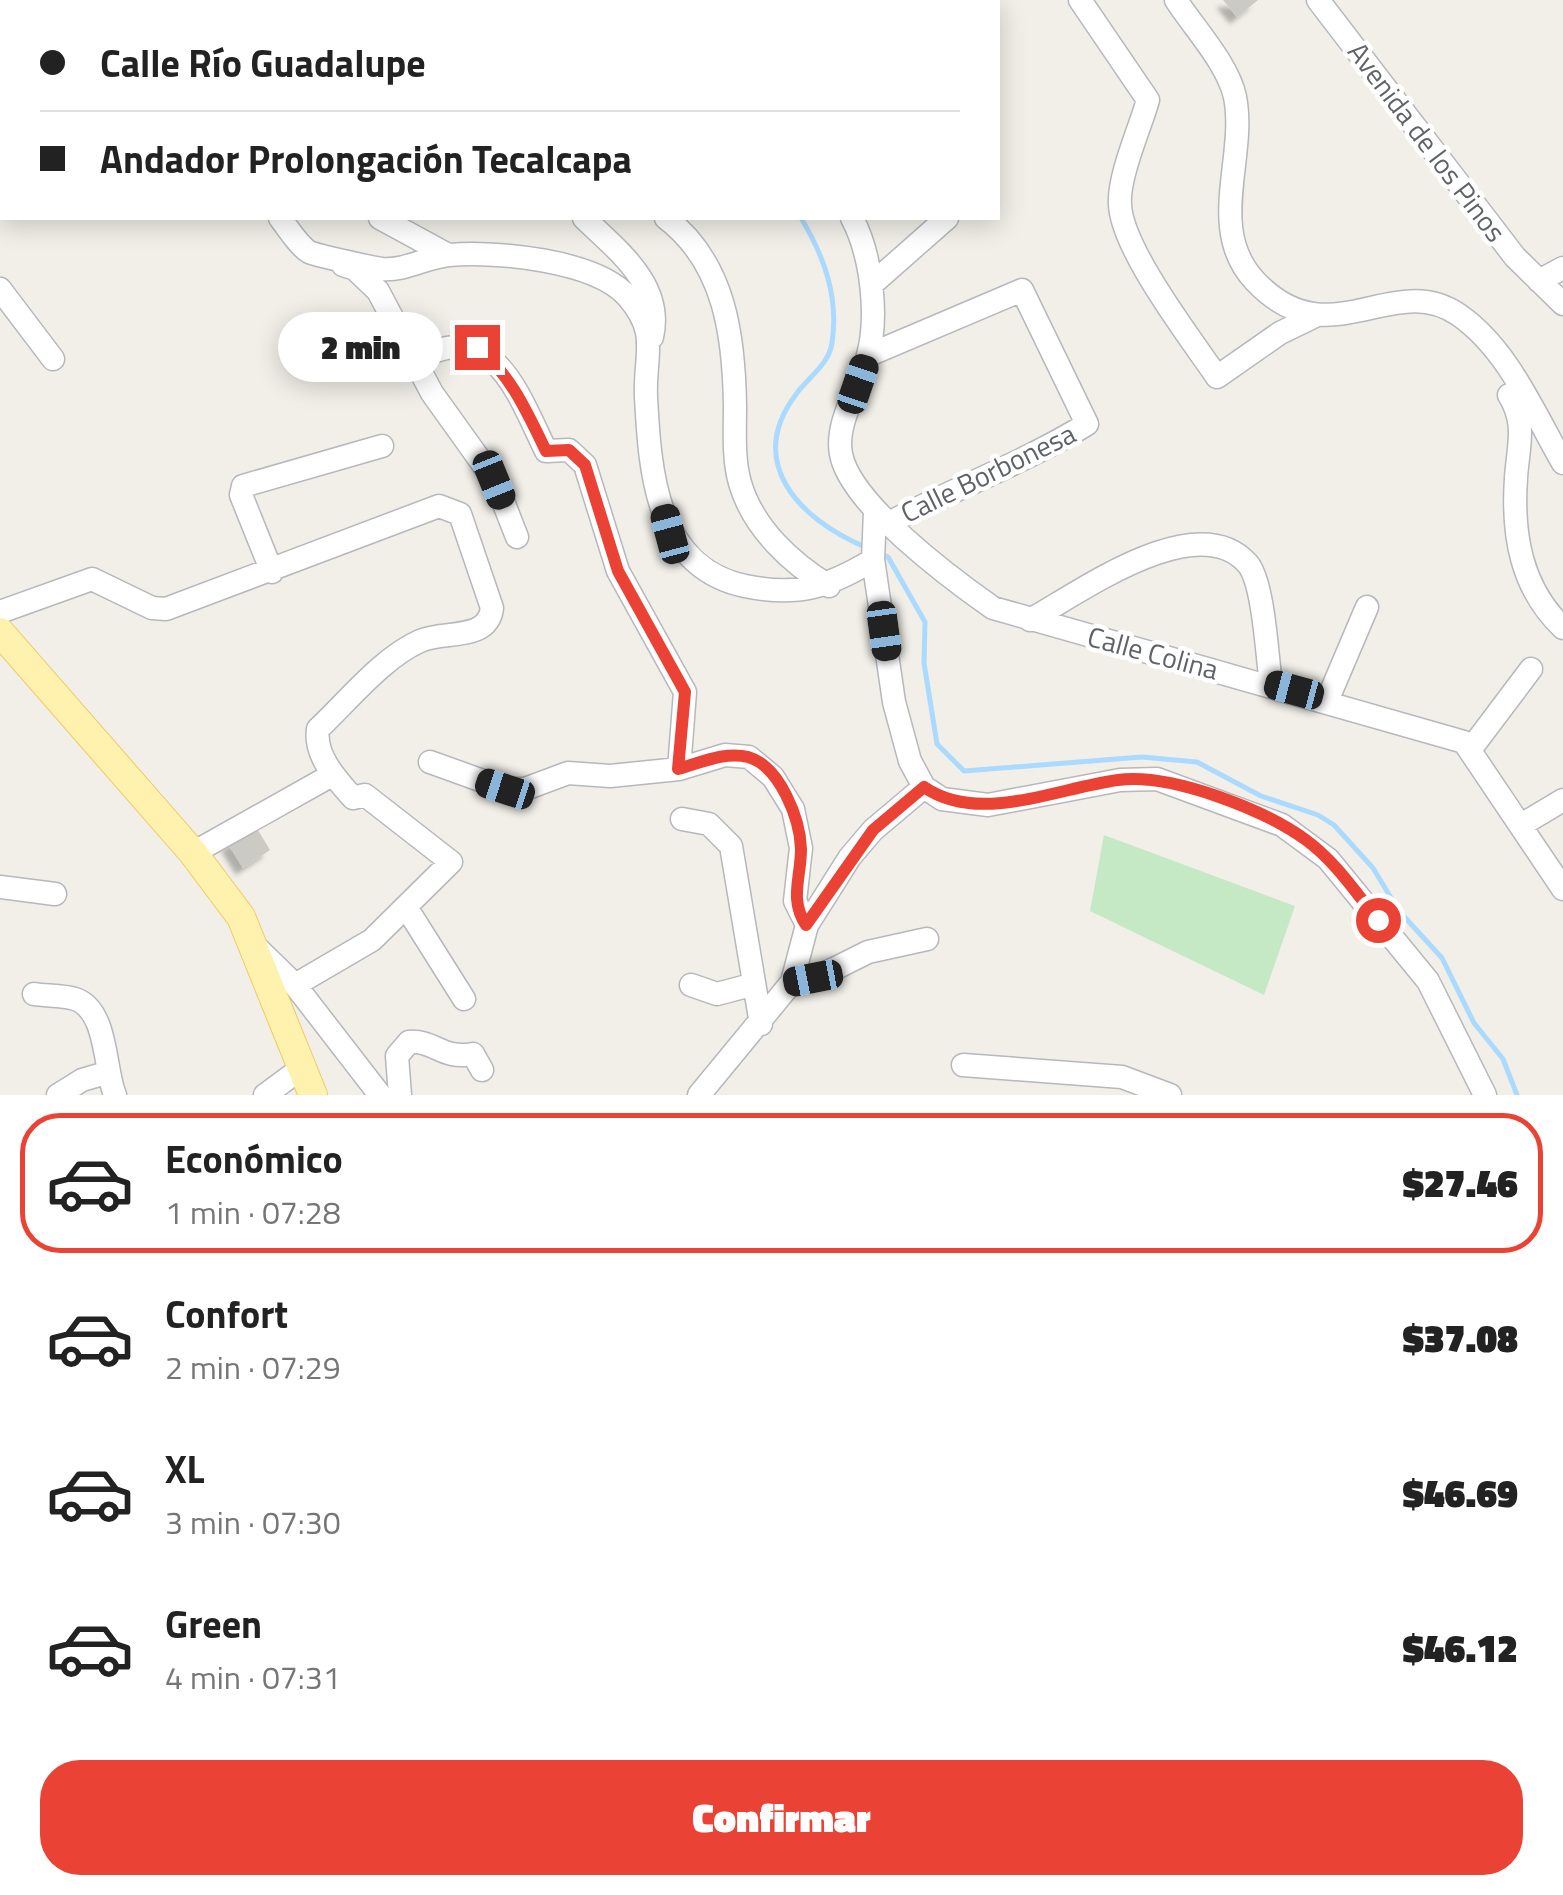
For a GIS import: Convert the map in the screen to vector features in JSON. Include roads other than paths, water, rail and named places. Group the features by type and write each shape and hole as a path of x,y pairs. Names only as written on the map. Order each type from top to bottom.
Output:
{"main road":[{"path":"0,632 192,853 241,917 314,1095"}],"street":[{"path":"1080,0 1148,100 1120,196 1124,221 1156,286 1217,377 1280,333 1315,316 1345,316 1428,300 1456,313 1493,348 1563,463"},
{"path":"1176,0 1235,99 1229,206 1241,261 1270,294 1315,316"},
{"name":"Avenida de los Pinos","path":"1318,0 1515,257 1563,304"},
{"path":"282,220 308,250 355,270 378,291 413,362 494,480 517,536"},
{"path":"384,220 448,256"},
{"path":"586,220 648,287 656,318 646,394 656,483 670,534 688,560 730,583 772,592 829,586"},
{"path":"669,220 687,234 704,257 730,322 740,485 765,529 792,563 829,586"},
{"path":"853,220 871,285 868,355 840,439 848,474 877,539 894,702 910,761 924,787 942,799 988,804 1120,780 1157,779 1282,826 1328,859 1428,981 1485,1095"},
{"path":"871,285 944,220"},
{"path":"308,250 382,269 448,256 553,261 600,275 627,296 646,324 651,342"},
{"path":"1539,281 1563,268"},
{"path":"0,289 52,360"},
{"name":"Calle Borbonesa","path":"829,586 877,539 969,481 997,473 1088,424 1022,290 868,355"},
{"path":"413,362 445,346 477,347 497,364 520,397 546,451 569,450 585,465 618,571 685,692 678,769"},
{"path":"1493,348 1492,368 1521,421 1517,536 1526,580 1563,628"},
{"path":"272,572 241,495 243,486 382,446"},
{"path":"0,612 92,579 152,608 166,609 439,506 451,507 460,514 492,608 484,626 466,633 437,635 404,651 318,728 318,744 332,775 353,798 365,795 451,862 372,940 296,985"},
{"name":"Calle Colina","path":"877,539 993,608 1271,684 1464,742 1470,750"},
{"path":"1030,620 1124,567 1182,544 1221,546 1248,564 1256,583 1271,684"},
{"path":"1327,701 1367,607"},
{"path":"1531,669 1470,750 1563,889"},
{"path":"430,762 505,789 525,789 568,773 610,776 678,769 726,755 749,757 773,777 793,809 801,848 795,901 806,925"},
{"path":"192,853 332,775"},
{"path":"699,1095 792,982 806,925 861,843 924,787"},
{"path":"1521,825 1563,800"},
{"path":"682,820 709,824 731,846 751,986 761,1024"},
{"path":"0,887 55,894"},
{"path":"406,906 464,999"},
{"path":"792,982 826,973 868,952 927,939"},
{"path":"256,947 296,985 380,1095"},
{"path":"691,985 717,994 751,986"},
{"path":"34,994 77,999 85,1006 101,1038 110,1084 82,1080 58,1095"},
{"path":"400,1095 397,1056 409,1042 421,1043 451,1058 473,1054 482,1070"},
{"path":"963,1065 1122,1077 1170,1095"},
{"path":"265,1095 302,1067"}],"waterway":[{"path":"802,220 828,278 834,326 827,357 782,418 776,442 778,465 786,485 819,521 865,547"},
{"path":"879,553 888,557 925,622 924,663 937,744 964,771 1142,757 1197,762 1261,796 1318,815 1334,825 1373,868 1399,911 1442,958 1474,1023 1503,1059 1517,1095"}]}
